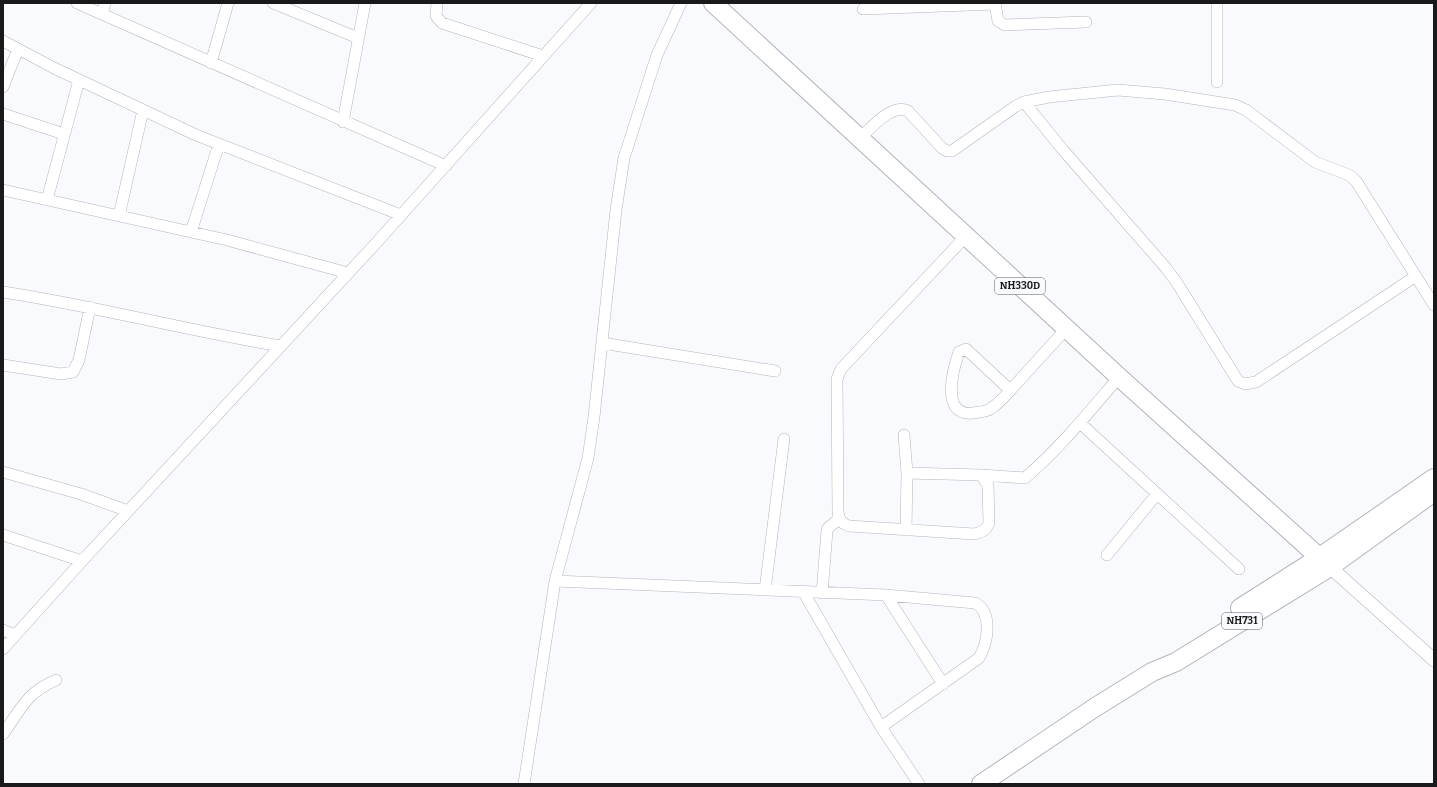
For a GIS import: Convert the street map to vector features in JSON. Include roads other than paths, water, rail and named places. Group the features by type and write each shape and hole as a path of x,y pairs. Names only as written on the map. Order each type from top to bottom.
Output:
{"highway":[{"name":"NH330D","path":"713,3 1066,329 1325,562"},
{"name":"NH731","path":"1325,562 1434,478"},
{"name":"NH731","path":"981,784 1094,708 1152,672 1171,652 1325,562 1434,492"}],"street":[{"path":"77,3 343,122 446,166"},
{"path":"102,14 105,3"},
{"path":"211,63 228,3"},
{"path":"343,122 365,3"},
{"path":"437,3 436,16 442,24 543,56"},
{"path":"3,649 82,561 446,166 591,3"},
{"path":"524,784 555,581 588,458 594,417 616,210 624,158 657,55 681,3"},
{"path":"1217,3 1217,82"},
{"path":"280,4 358,38"},
{"path":"863,9 995,4 998,21 1005,25 1086,22"},
{"path":"3,42 142,110 219,144 401,215"},
{"path":"3,87 18,50"},
{"path":"46,200 79,80"},
{"path":"859,139 890,112 903,108 908,110 942,148 952,152 1024,102 1049,97 1118,90 1165,94 1235,105 1246,110 1316,162 1350,175 1356,181 1434,305"},
{"path":"1024,102 1063,150 1166,268 1177,283 1238,381 1245,384 1256,382 1416,276"},
{"path":"119,216 142,110"},
{"path":"3,114 64,134"},
{"path":"191,232 219,144"},
{"path":"3,190 191,232 348,273"},
{"path":"966,236 841,369 837,379 839,519 842,524 849,526 974,534 984,532 989,523 988,485 981,475"},
{"path":"3,292 90,307 243,340 281,346"},
{"path":"3,365 61,374 73,372 79,360 90,307"},
{"path":"1010,390 966,349 959,352 951,395 956,408 960,412 966,414 986,411 993,408 1010,390 1066,329"},
{"path":"602,342 775,371"},
{"path":"907,472 1025,478 1043,463 1080,423 1119,377"},
{"path":"1080,423 1239,569"},
{"path":"904,435 907,472 906,530"},
{"path":"765,590 784,439"},
{"path":"3,472 81,494 128,511"},
{"path":"1107,555 1157,494"},
{"path":"822,593 827,532 828,528 839,519"},
{"path":"3,535 82,561"},
{"path":"1325,562 1434,660"},
{"path":"555,581 804,593 886,595 975,603 983,610 987,621 986,640 983,652 979,658 881,727"},
{"path":"804,593 881,727 919,784"},
{"path":"886,595 943,684"},
{"path":"3,630 15,635"},
{"path":"3,734 26,700 34,692 56,680"}]}
